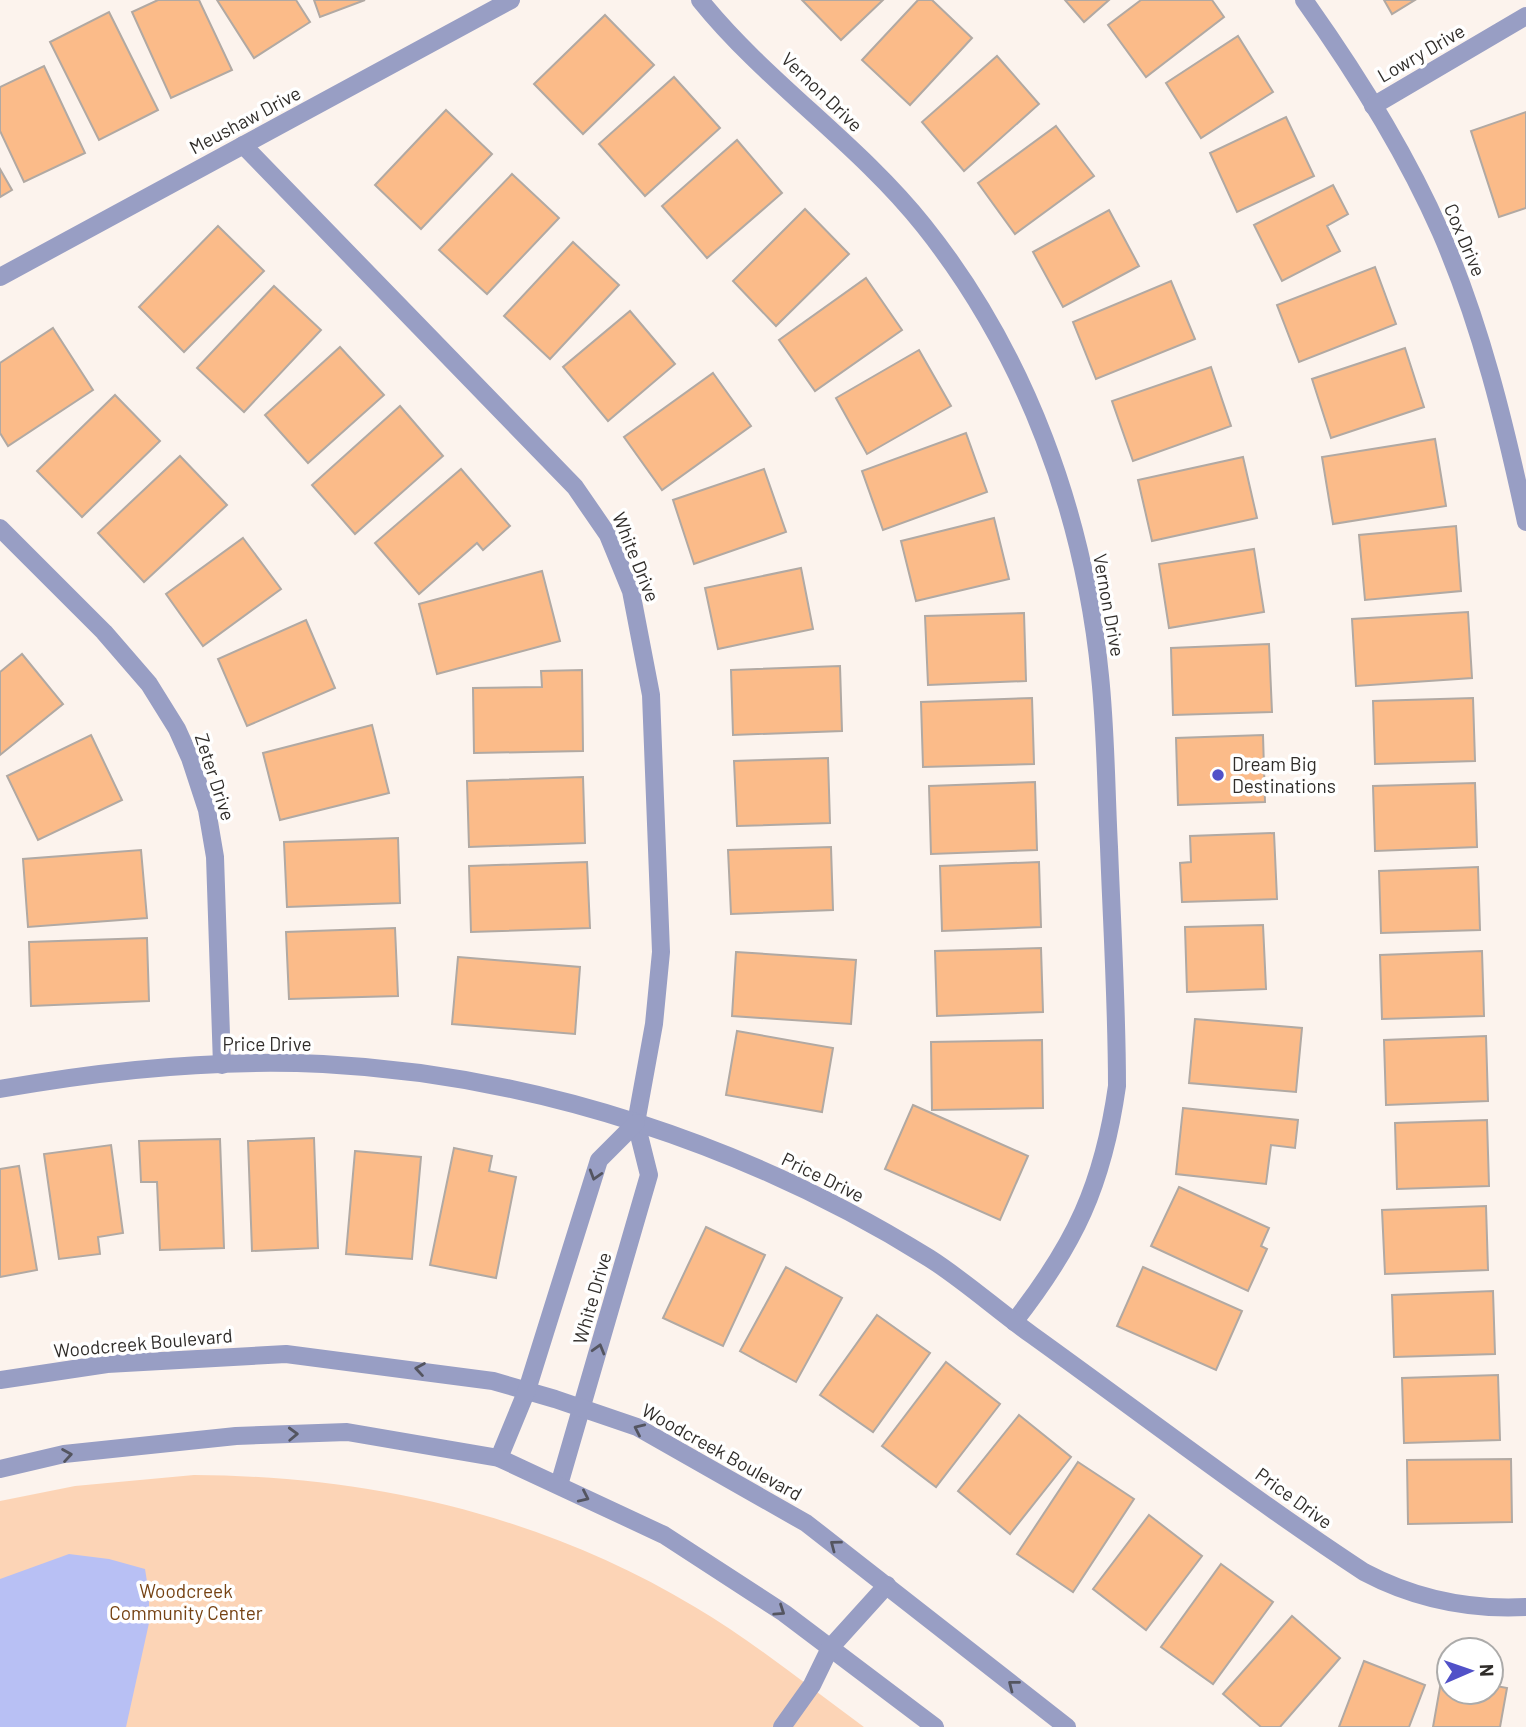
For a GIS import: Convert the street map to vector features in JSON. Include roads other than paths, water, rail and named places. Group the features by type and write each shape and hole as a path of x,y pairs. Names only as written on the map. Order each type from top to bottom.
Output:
{"street":[{"name":"Meushaw Drive","path":"0,277 511,0"},
{"name":"Vernon Drive","path":"700,0 901,197 953,265 1006,353 1031,404 1051,455 1081,564 1092,618 1104,723 1117,1086 1112,1126 1089,1203 1051,1275 1014,1322"},
{"name":"Cox Drive","path":"1304,0 1373,106 1419,186 1460,281 1493,386 1526,522"},
{"name":"Lowry Drive","path":"1373,106 1526,16"},
{"name":"White Drive","path":"243,145 555,463 594,510 620,564 638,621 650,695 661,952 654,1024 636,1123 649,1175 559,1485"},
{"name":"Zeter Drive","path":"0,528 104,632 149,684 177,729 190,758 207,810 215,857 222,1065"},
{"name":"Price Drive","path":"0,1089 107,1073 222,1065 324,1065 409,1074 520,1092 636,1123 716,1151 847,1211 930,1259 1364,1572 1388,1585 1444,1602 1486,1608 1526,1607"},
{"name":"White Drive","path":"499,1458 527,1390 599,1160 636,1123"},
{"name":"Woodcreek Boulevard","path":"0,1380 107,1364 286,1354 405,1367 493,1381 527,1390 637,1427 806,1523 1067,1727"},
{"path":"0,1469 64,1454 209,1438 347,1432 499,1458 664,1535 784,1613 935,1727"},
{"path":"782,1727 812,1685 830,1648 887,1585"}],"water":[{"path":"69,1554 109,1559 145,1569 149,1594 149,1623 126,1727 0,1727 0,1579"}],"place":[{"name":"Dream Big Destinations","path":"1218,775"}],"park label":[{"name":"Woodcreek Community Center","path":"186,1602"}]}
